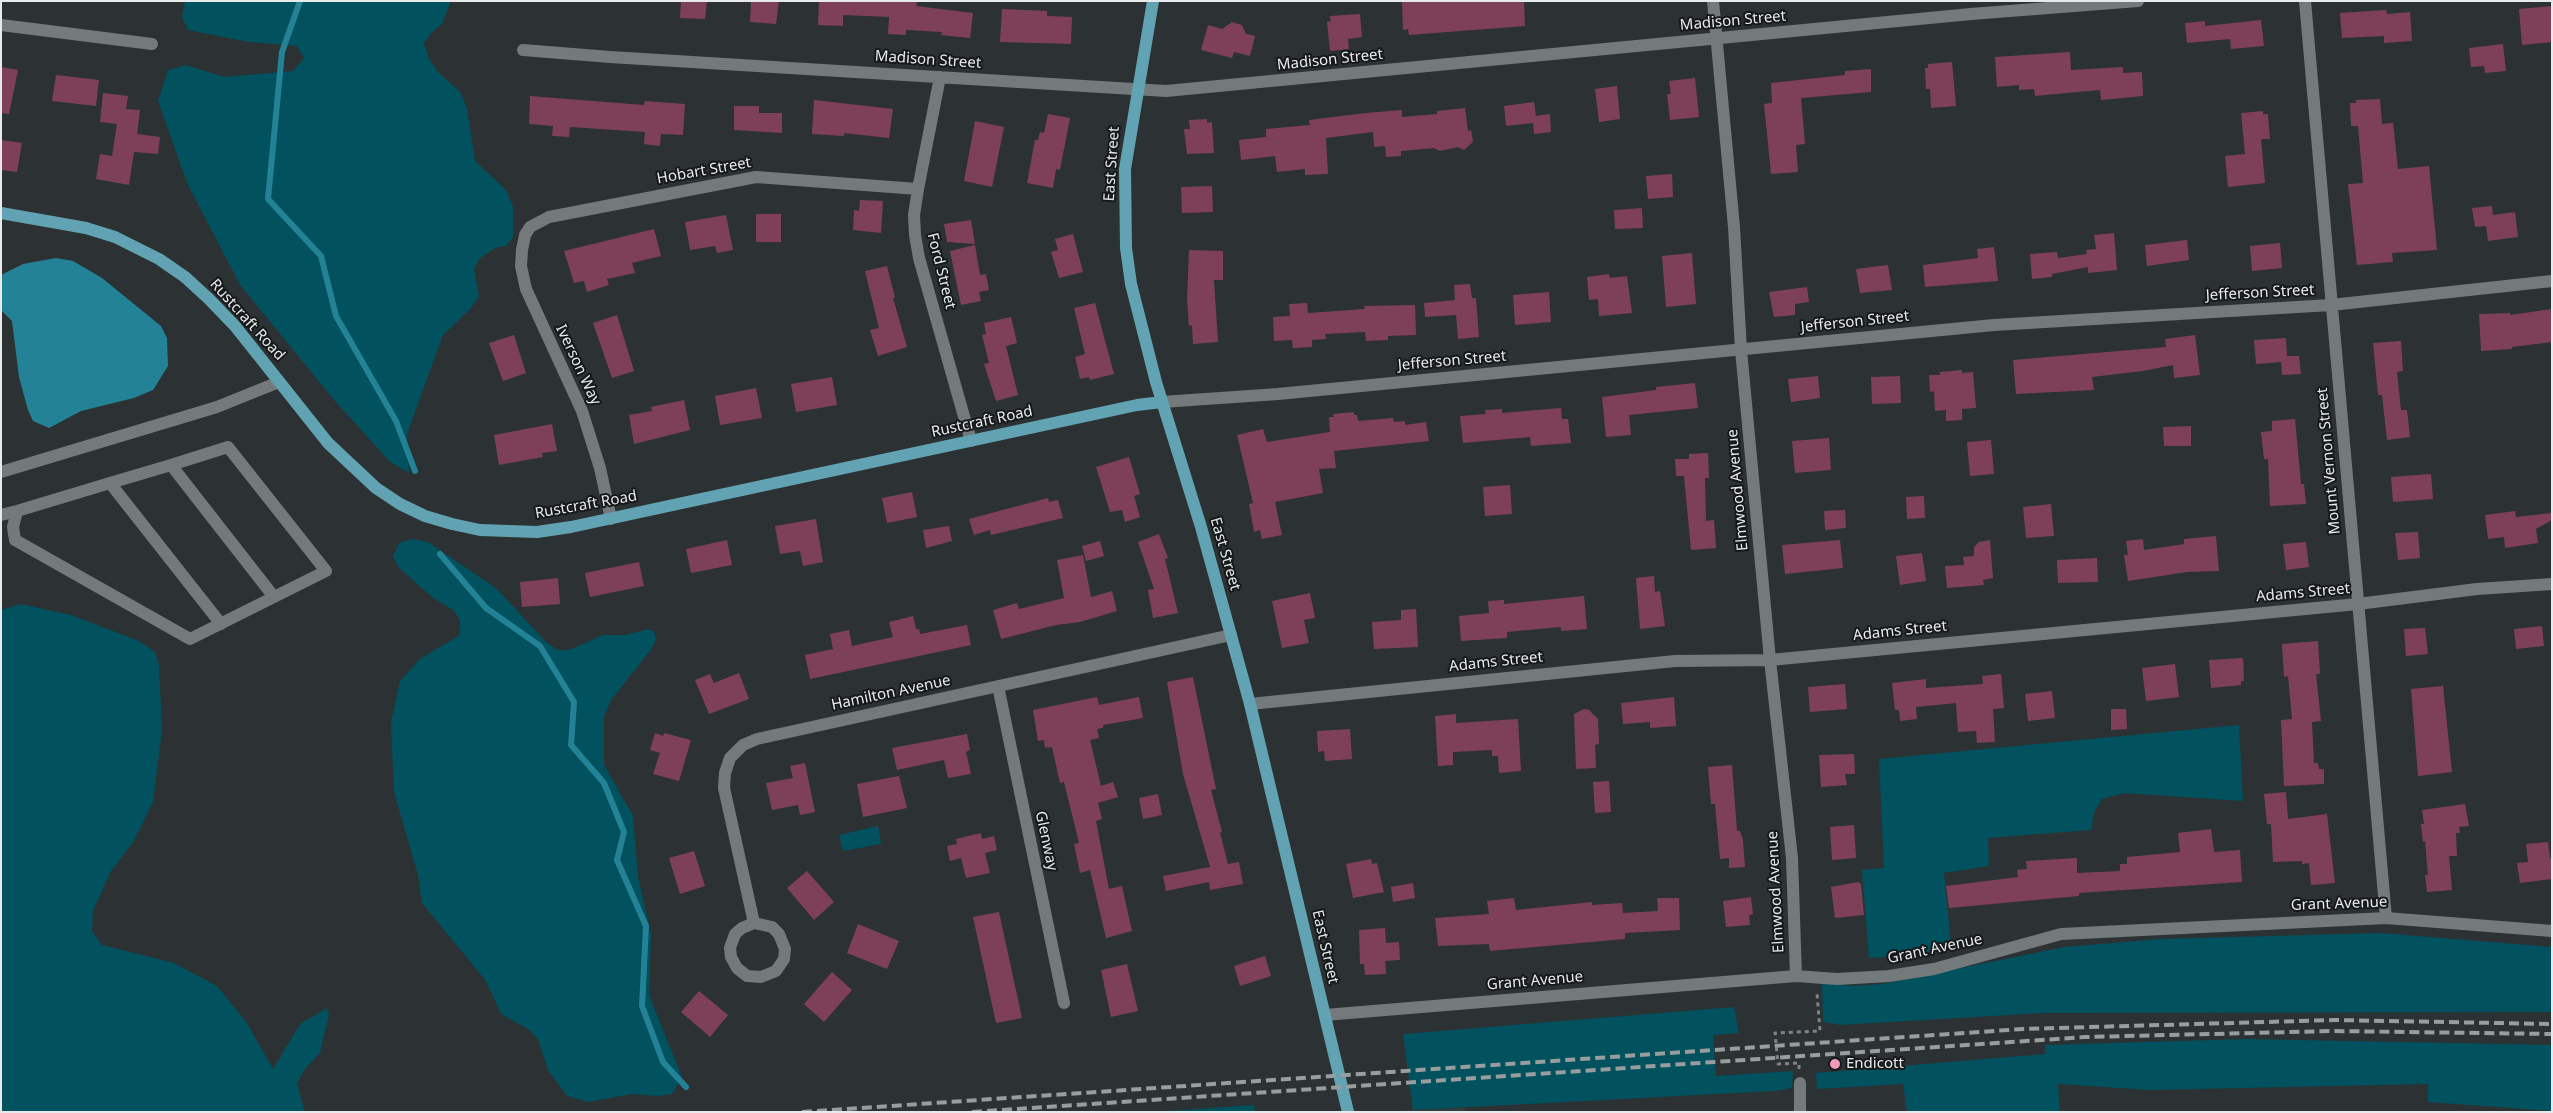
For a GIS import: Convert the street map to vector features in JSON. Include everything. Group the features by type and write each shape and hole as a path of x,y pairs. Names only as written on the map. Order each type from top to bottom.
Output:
{"main road":[{"name":"East Street","path":"1153,1 1136,91 1125,169 1126,248 1138,319 1250,704 1348,1112"},
{"name":"Rustcraft Road","path":"1,213 86,228 115,237 159,259 185,277 235,326 306,418 351,467 400,504 425,516 461,526 508,532 537,532 611,519 1137,405 1162,402"}],"street":[{"name":"Elmwood Avenue","path":"1712,1 1734,227 1741,350 1770,660 1792,858 1796,976"},
{"name":"Madison Street","path":"523,50 1136,91 1198,89 1716,38 2138,1"},
{"name":"Mount Vernon Street","path":"2304,1 2386,918"},
{"path":"1,25 152,44"},
{"name":"Ford Street","path":"940,77 918,189 914,215 914,235 970,441"},
{"name":"Hobart Street","path":"530,227 549,217 756,177 918,189"},
{"name":"Iverson Way","path":"530,227 525,235 522,250 521,266 526,289 582,411 600,468 611,519"},
{"name":"Jefferson Street","path":"1162,402 1278,394 1994,325 2331,305 2552,280"},
{"path":"1,472 217,406 279,382"},
{"path":"1,515 228,448 326,571 190,639 15,540 13,527 18,510"},
{"path":"171,465 274,597"},
{"path":"110,483 221,624"},
{"name":"Adams Street","path":"1250,704 1675,661 1770,660 2358,604 2477,589 2552,584"},
{"name":"Hamilton Avenue","path":"754,923 724,788 725,773 730,758 743,745 757,739 1231,635"},
{"name":"Glenway","path":"998,686 1064,1003"},
{"name":"Grant Avenue","path":"1325,1015 1796,976 1837,979 1889,976 1934,969 2061,934 2386,918 2552,931"},
{"path":"754,923 772,927 779,934 785,949 784,958 776,971 761,978 747,976 737,968 731,957 730,948 735,934 742,928 754,923"},
{"path":"1800,1079 1800,1112"}],"path":[{"path":"1800,1079 1799,1063 1778,1064 1775,1033 1820,1031 1820,1027"}],"shaded area":[{"path":"185,1 451,1 442,24 432,32 424,43 429,59 438,72 460,92 467,108 475,161 506,190 513,207 513,237 506,246 495,248 480,258 474,269 479,296 471,308 443,335 407,434 409,473 390,462 335,401 240,285 187,183 158,101 168,70 186,65 224,77 293,71 304,58 297,46 249,42 188,30 182,17"},
{"path":"56,258 73,261 102,278 161,326 167,338 168,366 153,390 134,398 81,411 49,428 33,421 28,410 19,377 12,321 1,310 1,275 23,264"},
{"path":"412,539 428,542 497,589 547,643 558,650 569,650 603,635 626,635 648,629 654,631 656,640 650,651 611,700 604,717 604,765 633,816 638,877 651,934 649,995 682,1077 672,1094 659,1096 632,1094 588,1102 567,1096 548,1070 538,1039 528,1029 501,1014 486,981 422,903 418,875 394,792 391,722 400,681 420,659 460,635 460,620 453,610 433,598 398,567 393,556 399,543"},
{"path":"21,604 71,615 139,641 155,652 159,665 162,730 153,802 134,841 111,871 93,911 92,931 102,945 174,963 217,986 247,1023 273,1069 300,1024 327,1008 329,1015 320,1053 304,1070 297,1084 305,1112 1,1112 1,610"},
{"path":"2239,725 2243,801 2124,793 2102,799 2094,813 2091,830 1988,838 1989,866 1944,873 1951,944 1923,955 1869,958 1862,870 1884,868 1879,759"},
{"path":"878,826 881,844 843,851 839,835"},
{"path":"2381,933 2552,947 2552,1012 2043,1013 1840,1025 1823,1022 1822,982 1852,986 1882,984 2064,947 2160,939"},
{"path":"1734,1007 1739,1033 1713,1035 1716,1076 1793,1071 1792,1088 1775,1091 1413,1110 1403,1034"},
{"path":"2246,1039 2552,1045 2552,1111 2428,1102 2428,1084 2149,1090 2058,1084 2060,1112 1907,1112 1903,1084 1817,1089 1816,1073 2045,1054 2045,1045"},
{"path":"1254,1105 1255,1112 1153,1112"},
{"path":"1465,1108 1466,1112 1383,1112 1413,1110"}],"building":[{"path":"681,1 707,1 705,19 680,18"},
{"path":"751,1 779,1 776,24 750,22"},
{"path":"819,1 917,1 916,6 973,13 970,38 941,35 942,32 906,30 906,35 888,34 889,17 843,15 843,26 818,25"},
{"path":"1402,1 1524,1 1525,26 1409,35 1408,29 1403,30"},
{"path":"2552,6 2552,42 2522,45 2519,9"},
{"path":"1002,9 1047,11 1047,16 1072,17 1071,44 1000,42"},
{"path":"2386,10 2387,14 2410,12 2412,41 2384,43 2384,36 2342,38 2340,13"},
{"path":"1360,14 1362,37 1348,39 1349,49 1330,51 1327,22 1331,21 1330,16"},
{"path":"2261,20 2264,46 2231,49 2230,39 2187,43 2185,23 2205,21 2205,26"},
{"path":"1232,22 1242,25 1246,34 1255,36 1250,56 1234,52 1232,58 1201,50 1208,25 1222,29"},
{"path":"2503,44 2506,71 2485,73 2484,66 2471,67 2469,48"},
{"path":"2070,52 2071,70 2123,67 2123,73 2142,72 2143,96 2101,100 2100,90 2035,96 2034,89 2019,90 2019,85 1997,87 1995,57"},
{"path":"1952,62 1956,106 1931,108 1930,89 1926,89 1925,68 1928,68 1928,64"},
{"path":"1,67 18,70 9,114 1,113"},
{"path":"1871,69 1871,92 1801,98 1805,144 1796,145 1798,172 1771,174 1764,104 1772,103 1771,83 1845,75 1845,71"},
{"path":"56,75 99,80 96,106 52,101"},
{"path":"1695,78 1699,117 1670,120 1667,94 1671,94 1669,81"},
{"path":"1617,86 1620,119 1599,122 1595,89"},
{"path":"103,93 128,96 126,109 140,110 137,134 160,137 158,154 134,152 129,185 96,179 100,154 112,156 117,124 100,122"},
{"path":"530,96 644,105 645,101 685,104 683,135 661,134 660,146 644,144 645,132 570,127 569,137 552,136 553,126 529,124"},
{"path":"2380,99 2382,124 2393,123 2398,169 2429,166 2437,250 2392,253 2393,262 2357,265 2348,184 2363,183 2358,126 2351,126 2350,103 2356,103 2356,100"},
{"path":"814,100 893,109 889,138 844,133 844,136 812,134"},
{"path":"1534,102 1536,116 1550,114 1551,132 1534,134 1533,123 1506,126 1504,106"},
{"path":"734,106 759,106 759,113 782,113 782,133 734,130"},
{"path":"1465,108 1468,131 1471,130 1473,142 1464,150 1458,147 1440,151 1434,148 1401,151 1401,156 1386,157 1385,146 1374,147 1373,132 1326,138 1328,174 1305,175 1305,169 1277,172 1275,156 1241,160 1239,140 1266,137 1266,129 1310,125 1309,120 1366,113 1402,110 1402,117 1437,114 1437,111"},
{"path":"2263,111 2263,114 2268,114 2270,139 2261,139 2265,183 2228,187 2225,156 2245,154 2241,113"},
{"path":"1048,114 1070,118 1060,170 1056,169 1053,188 1027,183 1035,140 1038,140 1040,132 1044,133"},
{"path":"1207,119 1207,123 1212,122 1214,153 1187,154 1184,129 1190,129 1189,120"},
{"path":"975,121 1004,127 992,187 964,181"},
{"path":"1,140 22,143 17,172 1,170"},
{"path":"1672,174 1673,197 1648,199 1646,176"},
{"path":"1212,186 1213,212 1182,213 1181,187"},
{"path":"860,200 883,201 881,233 853,230 854,210 859,211"},
{"path":"2492,206 2493,215 2515,212 2518,237 2488,241 2486,226 2475,227 2472,208"},
{"path":"1642,208 1643,228 1615,229 1614,210"},
{"path":"756,214 781,214 781,242 756,242"},
{"path":"726,215 733,250 717,253 715,246 690,250 685,222"},
{"path":"971,220 975,244 947,242 944,224"},
{"path":"654,229 661,256 632,263 635,273 607,279 609,285 587,292 584,281 574,283 564,251"},
{"path":"2114,233 2117,270 2088,273 2088,267 2052,274 2052,277 2032,279 2030,254 2057,252 2058,258 2087,254 2086,250 2096,249 2094,235"},
{"path":"1073,234 1083,272 1059,278 1051,252 1058,250 1055,239"},
{"path":"2187,240 2189,260 2147,266 2145,245"},
{"path":"2280,243 2282,268 2252,271 2250,246"},
{"path":"975,245 980,275 986,274 989,290 979,292 981,301 961,305 950,251"},
{"path":"1994,247 1998,281 1925,287 1923,265 1978,258 1977,249"},
{"path":"1189,250 1223,251 1223,280 1214,280 1218,342 1193,344 1192,325 1189,326 1187,299"},
{"path":"1692,253 1696,304 1666,307 1662,256"},
{"path":"1888,265 1892,290 1860,293 1856,269"},
{"path":"887,266 895,298 893,298 907,347 878,356 870,330 879,328 865,271"},
{"path":"1609,274 1610,278 1627,276 1632,313 1599,316 1598,299 1589,300 1587,277"},
{"path":"1470,284 1472,298 1476,298 1479,337 1458,339 1456,315 1425,317 1424,303 1455,300 1454,285"},
{"path":"1807,287 1809,302 1795,304 1795,315 1774,317 1769,292"},
{"path":"1549,292 1551,322 1515,325 1513,295"},
{"path":"1095,303 1114,374 1090,380 1089,377 1080,379 1075,357 1085,354 1074,308"},
{"path":"1307,303 1308,313 1365,309 1364,306 1415,305 1416,335 1388,336 1388,340 1366,341 1365,332 1325,334 1326,339 1312,340 1312,347 1293,348 1292,340 1274,341 1273,317 1290,316 1289,304"},
{"path":"2552,309 2552,342 2512,347 2512,349 2481,351 2479,314 2510,313 2510,315"},
{"path":"617,315 634,371 612,378 593,323"},
{"path":"1011,317 1017,343 1006,346 1018,395 996,401 984,364 989,363 982,335 986,334 984,323"},
{"path":"514,335 526,373 503,381 489,343"},
{"path":"2195,335 2200,375 2174,378 2173,365 2143,371 2092,377 2094,390 2016,394 2013,360 2166,347 2165,339"},
{"path":"2286,338 2287,356 2299,356 2301,374 2282,375 2281,362 2256,364 2254,340"},
{"path":"2401,341 2403,371 2397,372 2401,410 2407,410 2410,437 2387,440 2382,395 2378,395 2373,343"},
{"path":"1962,370 1962,373 1973,372 1976,408 1962,409 1962,420 1946,421 1946,410 1935,411 1934,391 1930,392 1929,375 1940,375 1940,372"},
{"path":"1818,376 1820,398 1791,402 1788,379"},
{"path":"1900,376 1901,403 1872,404 1871,377"},
{"path":"832,377 837,405 796,412 791,384"},
{"path":"1695,383 1698,408 1629,415 1631,435 1606,437 1602,397 1656,390 1656,387"},
{"path":"756,388 762,418 720,425 715,396"},
{"path":"684,400 690,430 634,444 629,415 652,411 651,407"},
{"path":"1561,408 1562,419 1568,419 1571,443 1531,446 1530,437 1463,443 1460,416 1486,414 1485,410 1502,409 1502,413"},
{"path":"1354,412 1354,415 1357,415 1358,421 1393,418 1394,422 1405,421 1405,425 1426,422 1429,441 1334,451 1336,468 1319,469 1323,493 1275,502 1282,535 1262,539 1260,530 1254,532 1249,504 1253,503 1237,435 1263,429 1267,442 1330,432 1329,417 1334,417 1333,414"},
{"path":"2295,419 2301,484 2304,484 2306,504 2270,506 2268,459 2264,459 2261,432 2272,431 2272,421"},
{"path":"552,424 557,451 542,453 543,457 499,465 494,435"},
{"path":"2191,426 2191,446 2164,446 2163,427"},
{"path":"1829,438 1831,470 1795,473 1792,441"},
{"path":"1991,440 1994,474 1970,476 1967,442"},
{"path":"1708,453 1709,478 1705,478 1706,521 1714,520 1716,548 1691,550 1684,476 1676,476 1675,459 1689,459 1689,454"},
{"path":"1129,457 1140,494 1134,496 1140,517 1125,522 1122,510 1110,512 1096,467"},
{"path":"2431,474 2433,499 2393,502 2391,477"},
{"path":"1510,485 1512,514 1485,516 1483,487"},
{"path":"912,492 917,517 887,523 882,498"},
{"path":"1924,496 1925,518 1907,519 1906,497"},
{"path":"1048,498 1049,502 1058,500 1063,518 991,535 990,530 974,535 969,519"},
{"path":"2051,504 2054,536 2026,538 2023,507"},
{"path":"1845,510 1846,528 1825,530 1824,511"},
{"path":"2515,511 2516,517 2552,513 2552,520 2536,529 2538,543 2505,548 2504,537 2488,539 2485,515"},
{"path":"816,519 823,562 803,566 800,551 780,554 775,526"},
{"path":"949,526 952,541 926,548 923,530"},
{"path":"2418,532 2420,558 2398,560 2395,533"},
{"path":"1159,534 1168,558 1165,559 1178,613 1153,618 1148,590 1154,589 1138,542"},
{"path":"2216,536 2219,571 2187,572 2128,581 2124,555 2128,555 2126,541 2143,539 2144,550 2184,544 2184,539"},
{"path":"727,540 732,565 691,573 686,549"},
{"path":"1840,540 1843,568 1785,574 1782,545"},
{"path":"1990,540 1993,578 1983,580 1984,585 1947,588 1945,566 1964,565 1963,557 1974,556 1974,547 1979,542"},
{"path":"1100,541 1104,556 1086,561 1082,546"},
{"path":"2306,542 2309,567 2286,570 2283,544"},
{"path":"1922,553 1926,581 1900,585 1896,556"},
{"path":"1083,555 1091,597 1112,591 1117,611 1080,622 1056,625 1001,639 993,610 1017,603 1019,609 1064,598 1057,560"},
{"path":"2097,558 2098,582 2058,583 2057,560"},
{"path":"639,562 644,586 590,597 585,573"},
{"path":"1654,576 1655,592 1660,591 1665,626 1640,629 1636,578"},
{"path":"558,578 560,604 522,607 520,582"},
{"path":"1310,593 1315,618 1304,620 1309,643 1282,648 1272,601"},
{"path":"1584,596 1587,629 1561,631 1561,627 1507,632 1507,638 1461,641 1459,616 1489,613 1488,601 1504,600 1504,604"},
{"path":"1416,609 1418,647 1374,649 1372,622 1401,620 1401,610"},
{"path":"913,616 916,629 919,629 920,634 967,625 971,645 810,679 805,655 833,649 830,634 849,630 852,646 893,637 889,622"},
{"path":"2542,626 2544,646 2516,649 2514,629"},
{"path":"2425,628 2428,654 2406,656 2404,629"},
{"path":"2318,641 2320,674 2316,674 2321,721 2312,722 2314,763 2318,763 2319,769 2324,769 2324,784 2284,786 2281,720 2292,719 2288,676 2284,677 2282,644"},
{"path":"2243,658 2244,681 2241,681 2241,685 2211,688 2209,660"},
{"path":"2175,664 2179,697 2146,701 2142,668"},
{"path":"739,673 749,699 709,714 695,680 710,674 714,683"},
{"path":"2001,674 2004,708 1993,709 1995,742 1977,743 1976,731 1958,732 1956,703 1916,707 1917,719 1900,721 1899,710 1895,710 1892,683 1926,679 1926,688 1983,684 1982,676"},
{"path":"1193,677 1216,789 1211,790 1222,832 1220,833 1228,864 1239,862 1243,884 1210,890 1209,882 1166,891 1163,876 1210,867 1183,774 1167,682"},
{"path":"1845,684 1847,709 1810,712 1808,687"},
{"path":"2443,686 2452,772 2418,776 2411,689"},
{"path":"2052,691 2055,718 2028,721 2025,694"},
{"path":"1097,697 1099,705 1139,697 1143,718 1103,725 1103,728 1097,729 1099,738 1090,740 1101,786 1113,782 1118,797 1098,803 1102,819 1096,821 1109,889 1122,886 1132,931 1106,938 1090,870 1080,873 1074,844 1079,843 1064,782 1060,783 1052,747 1045,748 1044,740 1038,741 1033,710"},
{"path":"1674,697 1676,726 1650,728 1650,722 1623,724 1621,703"},
{"path":"1584,709 1589,710 1598,719 1599,744 1595,745 1596,768 1576,769 1574,714"},
{"path":"2111,709 2126,709 2127,729 2111,730"},
{"path":"1456,714 1456,723 1518,719 1521,771 1499,773 1498,756 1492,756 1492,750 1453,752 1453,765 1438,766 1435,716"},
{"path":"1350,729 1352,759 1325,761 1324,751 1318,752 1317,731"},
{"path":"655,733 663,736 664,733 691,740 679,781 653,774 660,753 650,750"},
{"path":"967,734 970,750 966,752 971,774 948,778 944,760 897,770 892,748"},
{"path":"1854,754 1855,774 1845,774 1847,785 1821,787 1819,755"},
{"path":"805,763 815,812 800,815 798,805 772,810 766,783 793,778 790,766"},
{"path":"1732,765 1737,831 1740,831 1743,840 1745,867 1729,868 1729,858 1720,859 1715,804 1711,804 1708,767"},
{"path":"899,776 907,808 863,817 857,784"},
{"path":"1609,781 1611,812 1595,813 1593,782"},
{"path":"2286,792 2288,819 2327,814 2335,883 2311,885 2309,863 2302,864 2302,861 2273,862 2271,824 2267,824 2264,794"},
{"path":"1158,794 1162,815 1143,819 1139,798"},
{"path":"2465,804 2469,826 2459,827 2460,833 2456,833 2457,856 2449,856 2452,890 2427,892 2425,875 2428,875 2425,841 2423,842 2421,824 2424,824 2422,810"},
{"path":"1854,825 1856,858 1832,860 1830,827"},
{"path":"2211,829 2214,852 2240,850 2242,882 2079,893 2079,896 1949,908 1946,886 2018,877 2017,870 2027,869 2026,861 2077,858 2077,873 2120,871 2120,864 2127,864 2127,857 2180,852 2178,833"},
{"path":"981,833 982,839 994,836 997,850 985,853 990,873 966,878 961,858 950,861 947,846 957,844 956,839"},
{"path":"2548,842 2550,858 2552,858 2552,879 2520,883 2517,863 2528,862 2526,844"},
{"path":"694,851 705,886 680,894 669,858"},
{"path":"1371,859 1372,864 1377,863 1384,892 1353,898 1346,864"},
{"path":"807,871 834,902 814,920 787,888"},
{"path":"1858,882 1861,884 1864,915 1835,918 1831,887"},
{"path":"1413,883 1415,898 1393,902 1391,887"},
{"path":"1751,897 1753,914 1749,915 1750,925 1726,927 1723,901"},
{"path":"1514,898 1516,910 1592,902 1592,905 1622,903 1623,913 1658,911 1657,898 1679,898 1680,930 1625,933 1625,939 1490,951 1489,944 1438,946 1435,918 1489,914 1487,901"},
{"path":"999,912 1022,1018 996,1023 973,917"},
{"path":"858,924 899,941 887,969 847,953"},
{"path":"1385,928 1386,943 1399,942 1400,960 1385,961 1386,974 1365,975 1364,964 1360,964 1359,930"},
{"path":"1265,956 1271,976 1240,986 1234,966"},
{"path":"1127,964 1138,1011 1111,1017 1101,970"},
{"path":"832,972 852,990 824,1022 804,1004"},
{"path":"699,991 728,1015 710,1037 681,1012"}],"waterway":[{"path":"300,1 282,52 268,199 321,256 336,316 396,421 415,471"},
{"path":"440,554 486,608 540,646 574,702 571,745 604,783 624,832 617,860 646,926 642,1006 663,1062 686,1087"}],"railway":[{"path":"802,1112 2023,1029 2334,1020 2552,1024"},
{"path":"972,1112 2085,1037 2334,1031 2552,1034"}],"place":[{"name":"Endicott","path":"1835,1064"}]}
